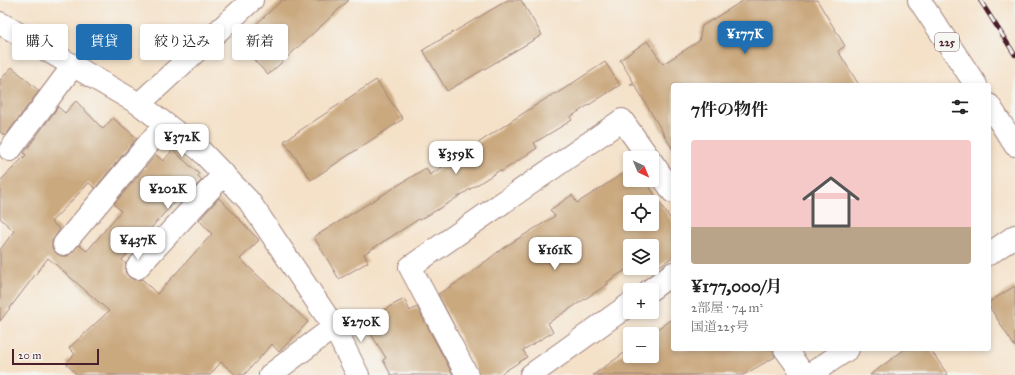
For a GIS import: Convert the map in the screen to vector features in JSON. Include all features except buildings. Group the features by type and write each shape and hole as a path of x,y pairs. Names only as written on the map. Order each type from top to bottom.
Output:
{"main road":[{"path":"140,104 252,0"},
{"name":"225","path":"919,0 975,83"},
{"path":"0,23 140,104 200,150 249,201 334,327 358,375"},
{"path":"10,150 73,66"},
{"path":"991,108 1015,145"},
{"path":"467,375 410,267 622,120 644,151"},
{"path":"64,244 165,124"},
{"path":"659,172 671,189"},
{"path":"137,268 224,174"},
{"path":"991,253 1015,236"},
{"path":"659,283 671,274"},
{"path":"531,375 623,309"},
{"path":"270,375 334,327"},
{"path":"786,351 804,375"},
{"path":"809,375 845,351"}],"railway":[{"path":"980,0 1015,55"}]}
